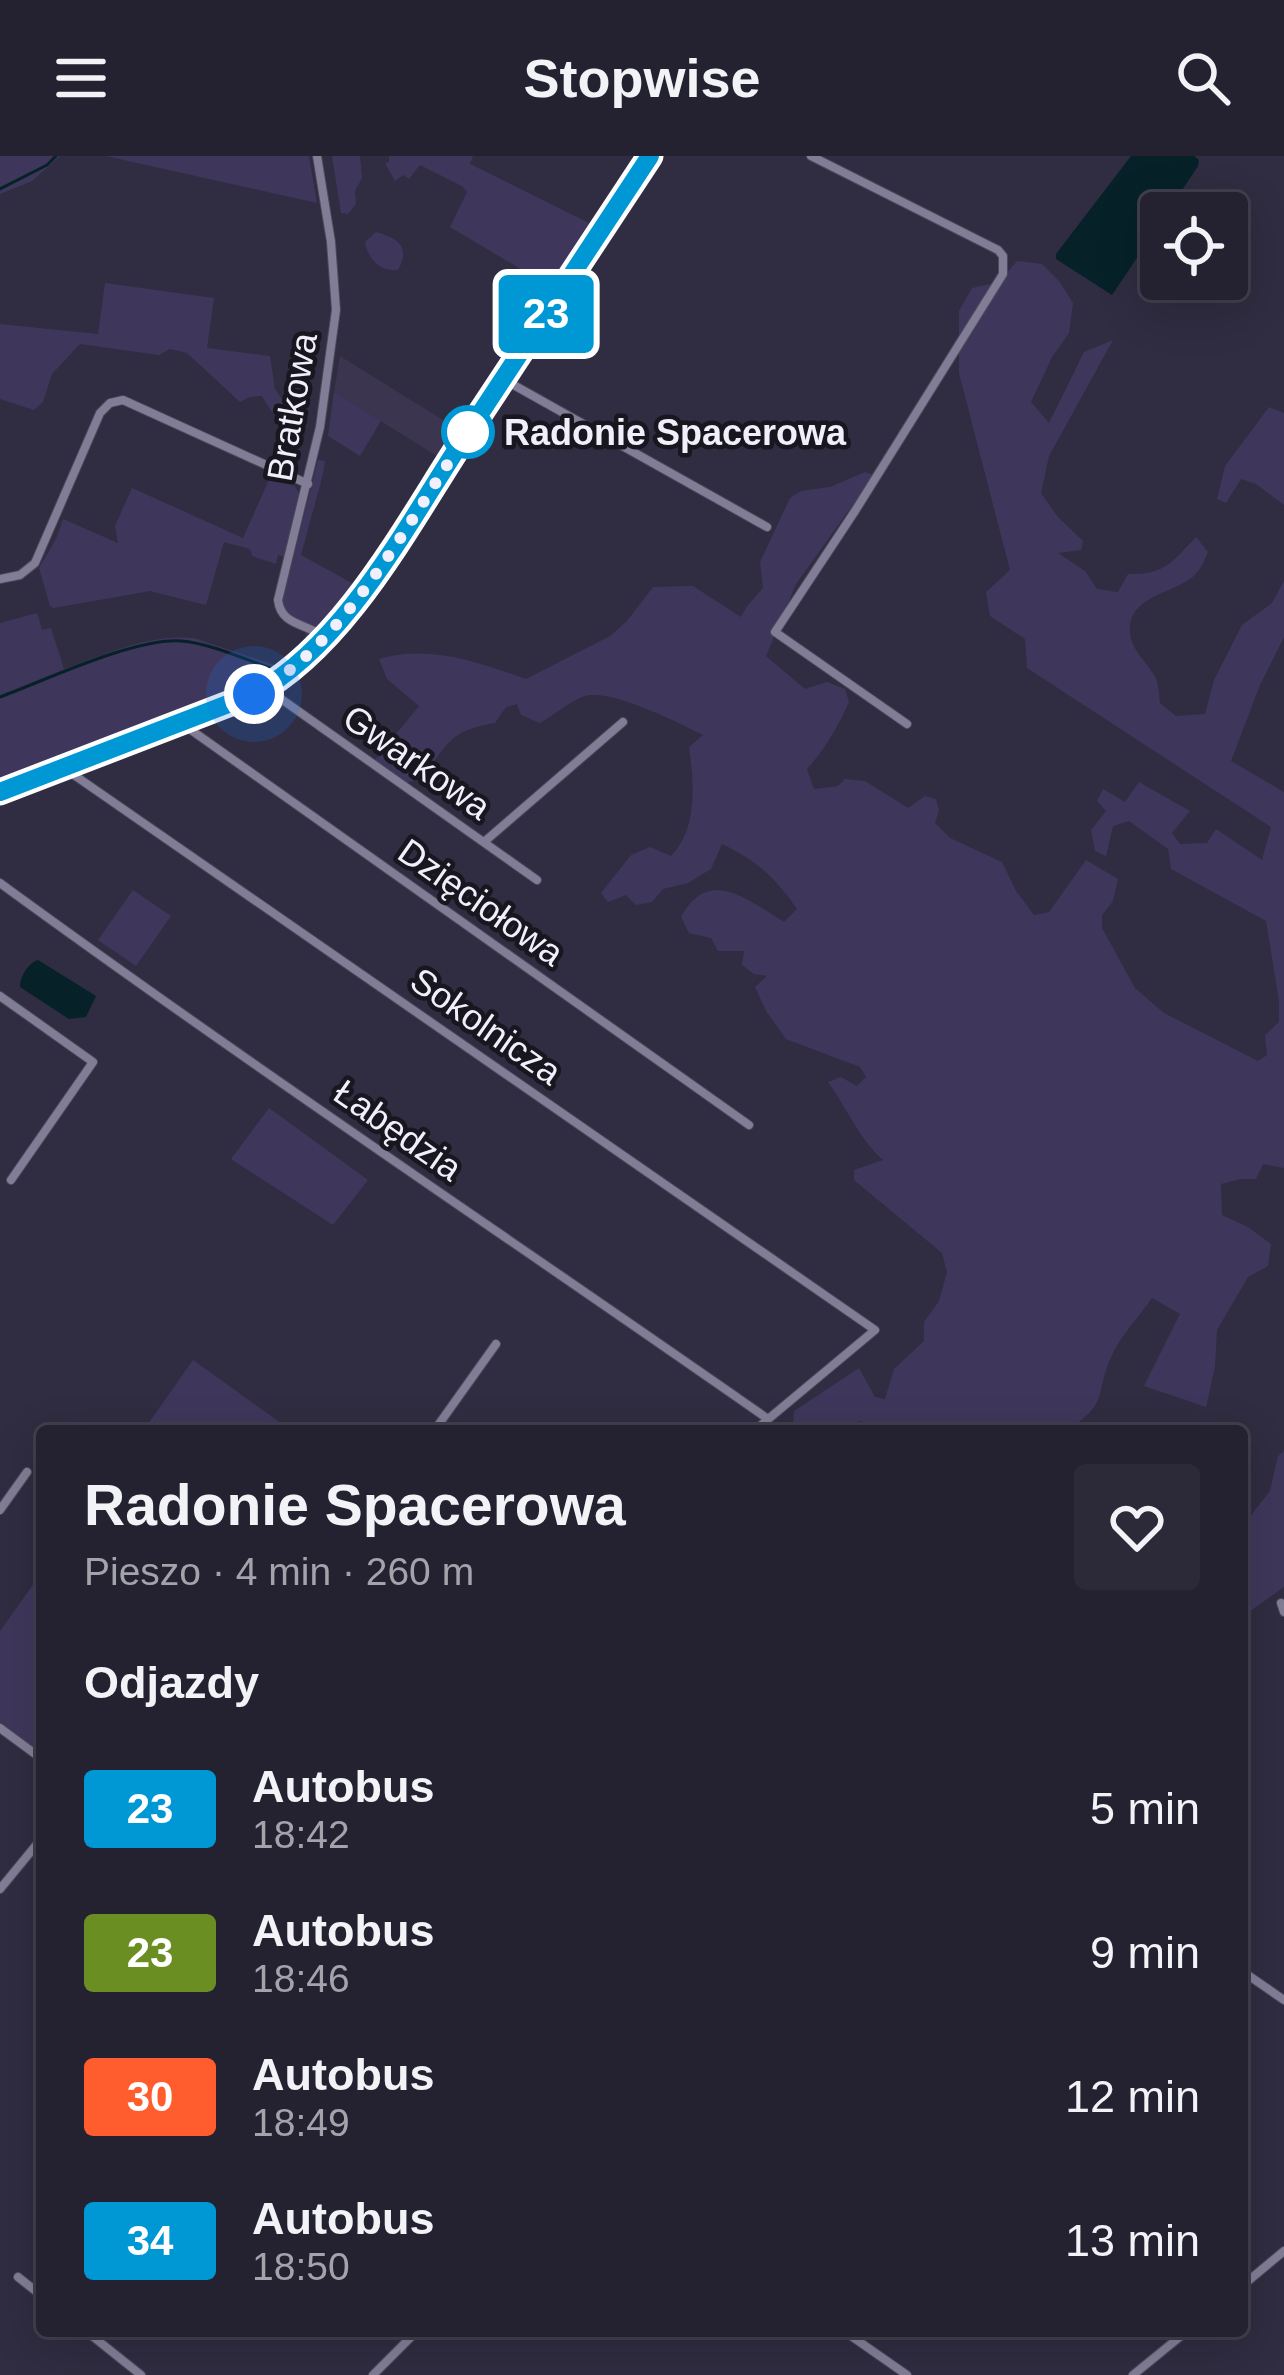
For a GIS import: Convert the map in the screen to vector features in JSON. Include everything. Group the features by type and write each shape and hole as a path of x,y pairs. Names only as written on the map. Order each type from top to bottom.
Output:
{"street":[{"name":"Bratkowa","path":"316,156 331,242 336,310 320,427 278,600 279,610 291,622 317,630 325,638"},
{"path":"0,792 268,686 325,638 382,562 650,156"},
{"path":"811,156 1003,256 1003,274 775,632 907,724"},
{"path":"503,380 767,527"},
{"path":"0,579 20,575 35,563 100,412 118,400 308,484"},
{"name":"Gwarkowa","path":"268,686 537,880"},
{"name":"Dzięciołowa","path":"185,721 191,730 749,1125"},
{"path":"484,842 623,722"},
{"name":"Sokolnicza","path":"69,766 74,775 875,1330 768,1419"},
{"name":"Łabędzia","path":"0,883 162,1001 768,1419"},
{"path":"0,996 93,1062 11,1180"},
{"path":"438,1425 496,1344"},
{"path":"761,1425 768,1419"},
{"path":"0,1510 26,1472"},
{"path":"0,1728 36,1755"},
{"path":"0,1889 36,1845"},
{"path":"1248,1975 1284,2000"},
{"path":"1248,2281 1284,2251"},
{"path":"18,2277 36,2291"},
{"path":"94,2337 141,2375"},
{"path":"373,2375 411,2337"},
{"path":"853,2337 908,2375"},
{"path":"1133,2375 1180,2337"}],"shaded area":[{"path":"0,156 60,156 32,181 0,194"},
{"path":"106,156 309,156 317,203"},
{"path":"332,156 360,156 362,178 355,191 356,204 348,214 341,213"},
{"path":"389,156 473,156 470,164 593,225 554,289 450,227 467,192 462,186 420,165 409,179 403,175 395,181 385,163"},
{"path":"376,232 391,237 403,249 398,270 381,267 369,254 365,242"},
{"path":"1017,261 1042,264 1073,303 1069,333 1031,402 1049,423 1084,352 1113,340 1049,456 1041,493 1083,541 1081,550 1058,553 1085,571 1097,589 1118,592 1128,574 1159,569 1196,537 1208,552 1194,576 1146,601 1133,616 1132,641 1156,678 1160,703 1176,716 1205,714 1214,680 1242,625 1272,603 1284,581 1284,637 1231,761 1284,792 1284,1168 1263,1164 1256,1179 1221,1184 1222,1215 1271,1244 1268,1266 1248,1277 1217,1330 1206,1407 1144,1386 1180,1314 1152,1298 1113,1353 1096,1404 1074,1425 867,1425 860,1421 793,1425 794,1411 859,1368 875,1397 885,1399 894,1369 924,1341 924,1322 939,1301 947,1272 942,1253 854,1180 854,1170 883,1160 828,1082 841,1077 857,1086 866,1077 860,1067 786,1039 755,987 767,976 742,965 744,951 718,951 711,938 689,933 681,917 692,901 717,890 743,897 784,922 797,909 773,879 722,844 711,869 688,883 663,889 652,902 636,905 626,895 608,902 601,893 631,855 650,847 671,856 680,845 692,805 689,747 703,735 643,707 608,697 582,697 540,723 521,715 517,704 506,707 495,723 457,736 420,780 402,783 374,761 419,706 387,679 379,659 435,654 526,679 610,636 653,587 693,586 741,617 763,588 760,562 790,498 865,472 874,475 796,584 766,656 805,689 827,682 845,689 849,702 845,711 807,769 814,789 838,786 845,779 865,781 908,808 925,796 936,799 935,823 950,838 1002,862 1034,915 1049,912 1086,860 1118,879 1113,901 1102,915 1102,928 1135,988 1164,1013 1258,1061 1267,1055 1265,1035 1279,1022 1266,921 1171,869 1168,849 1129,821 1113,826 1106,856 1095,851 1091,830 1106,811 1097,801 1103,789 1125,802 1139,782 1190,811 1172,833 1180,844 1207,843 1216,829 1262,860 1271,827 1027,668 1025,639 990,616 986,592 1010,570 959,373 959,311 972,288 999,282"},
{"path":"105,283 214,298 207,348 270,356 275,389 288,408 286,416 271,411 262,396 240,402 187,353 170,349 159,355 80,344 52,374 43,402 34,410 0,399 0,324 98,334"},
{"path":"340,356 459,430 440,458 334,392"},
{"path":"334,392 381,421 360,456 328,436"},
{"path":"1269,407 1284,413 1284,505 1241,479 1226,503 1217,499 1225,466"},
{"path":"318,460 325,461 323,474 301,555 359,587 324,629 290,617 281,606"},
{"path":"271,475 295,486 300,496 285,557 278,555 276,564 252,556 250,549 224,542 206,605 150,591 50,606 39,568 63,519 118,543 115,526 132,488 243,538"},
{"path":"37,613 42,630 51,628 64,669 128,646 177,638 194,638 278,666 306,640 305,631 316,635 285,666 246,689 0,782 0,623"},
{"path":"133,890 171,916 136,966 98,940"},
{"path":"269,1108 368,1180 333,1225 231,1159"},
{"path":"193,1360 284,1425 147,1425"},
{"path":"1284,1451 1284,1587 1248,1613 1248,1519 1270,1491 1278,1456"},
{"path":"36,1580 36,1750 0,1724 0,1631"}],"water":[{"path":"1131,156 1194,156 1199,160 1181,192 1140,192 1140,253 1112,295 1056,259"},
{"path":"38,960 96,996 86,1017 69,1019 20,987 25,971"}],"waterway":[{"path":"0,189 56,156"},
{"path":"0,697 116,652 163,642 205,645 273,669"}],"bus line":[{"name":"23","path":"0,792 254,694 325,639 382,562 650,156"}],"place":[{"name":"Radonie Spacerowa","path":"468,432"}],"route":[{"path":"254,694 325,639 468,432"}]}
